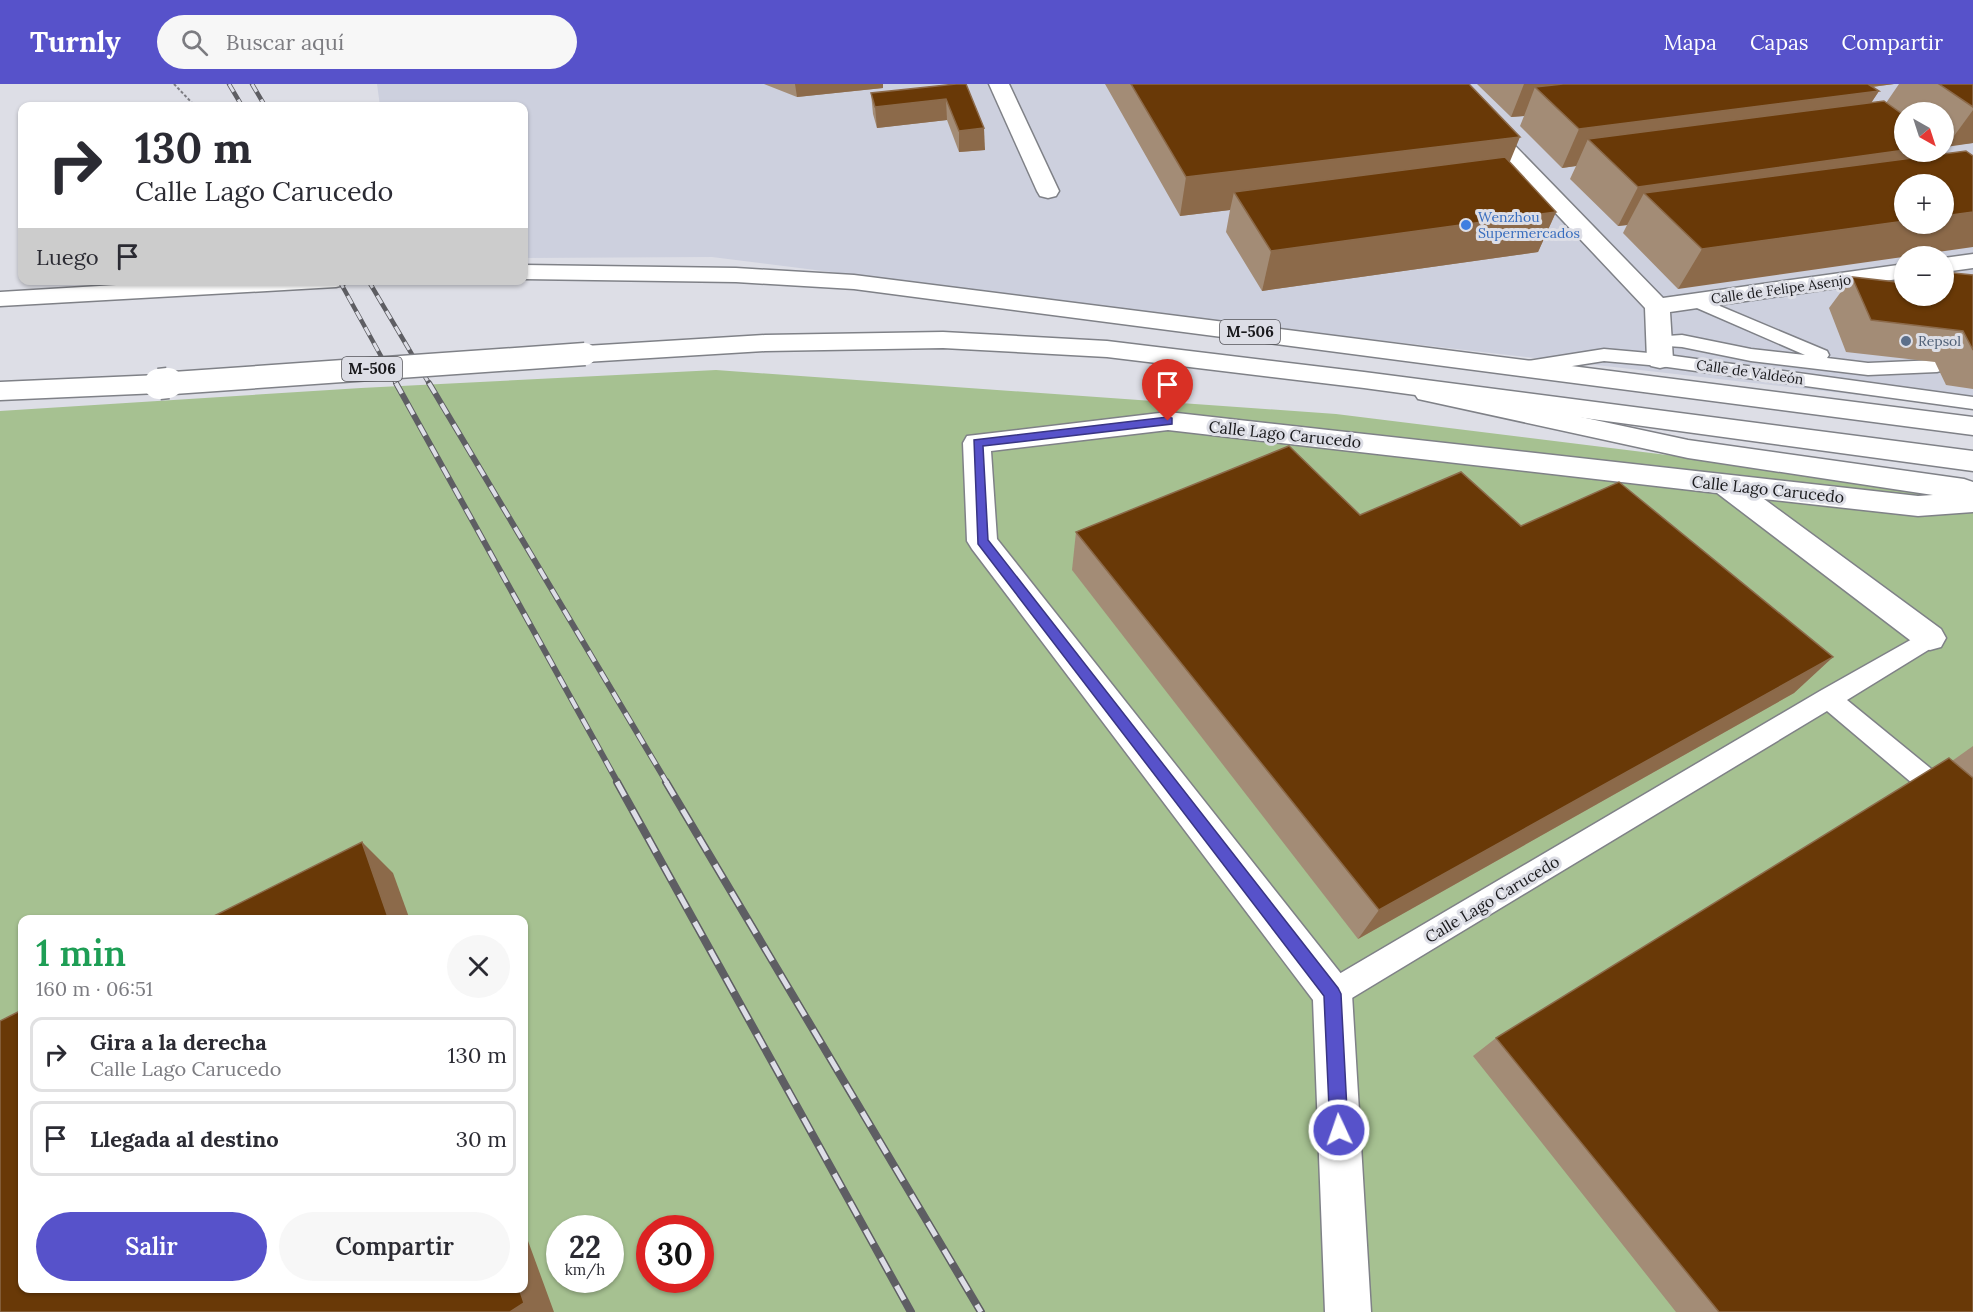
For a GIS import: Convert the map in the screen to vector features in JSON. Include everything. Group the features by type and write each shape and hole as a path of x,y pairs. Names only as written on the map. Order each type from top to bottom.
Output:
{"main road":[{"path":"999,84 1048,191"},
{"path":"1444,84 1657,306 1659,350"},
{"path":"1954,264 1973,261"},
{"name":"M-506","path":"528,272 736,275 854,282 1973,426"},
{"name":"Calle de Felipe Asenjo","path":"1657,306 1894,273"},
{"path":"0,299 250,285"},
{"name":"M-506","path":"0,391 159,384 765,343 944,340 1107,349 1364,380 1973,461"},
{"path":"1364,380 1688,449 1973,490"},
{"name":"Calle Lago Carucedo","path":"1332,994 982,541 978,443 1168,421 1918,506 1973,502"},
{"path":"1726,484 1930,638"},
{"path":"1332,994 1348,1312"}],"lane":[{"name":"Calle de Valdeón","path":"1696,301 1845,366"},
{"name":"Calle de Valdeón","path":"1659,350 1682,341 1751,355 1868,369 1937,366"},
{"name":"Calle de Valdeón","path":"1528,367 1604,355 1659,350 1973,402"},
{"name":"Calle Lago Carucedo","path":"1332,994 1930,638"},
{"path":"1828,698 1973,819"}],"path":[{"path":"174,84 191,102"}],"shaded area":[{"path":"377,84 1973,84 1973,408 1272,328 712,257 528,258 528,102 379,102"}],"green space":[{"path":"716,370 1336,414 1973,493 1973,1312 0,1312 0,411 361,388"}],"building":[{"path":"966,84 984,128 959,131 946,99 875,107 871,93"},
{"path":"1131,84 1469,84 1520,137 1186,177"},
{"path":"1563,84 1868,84 1879,91 1579,129 1535,87"},
{"path":"1939,84 1973,84 1973,107"},
{"path":"1884,101 1894,108 1894,152 1638,187 1588,139"},
{"path":"1966,151 1973,156 1973,212 1954,215 1954,174 1894,174 1894,223 1702,249 1644,193 1894,160 1954,162 1954,153"},
{"path":"1505,157 1556,212 1271,251 1234,192"},
{"path":"1954,273 1973,275 1973,350 1963,331 1871,320 1852,277 1894,282 1894,306 1954,306"},
{"path":"1289,446 1360,515 1461,472 1521,526 1619,482 1833,657 1379,910 1076,532"},
{"path":"1949,758 1973,778 1973,1312 1719,1312 1496,1038"},
{"path":"362,842 387,915 216,915"},
{"path":"18,1012 18,1293 521,1293 524,1303 510,1312 0,1312 0,1021"}],"railway":[{"path":"229,84 240,102"},
{"path":"252,84 263,102"},
{"path":"342,285 397,385"},
{"path":"371,285 430,385"},
{"path":"396,383 618,783"},
{"path":"429,383 667,783"},
{"path":"617,782 911,1312"},
{"path":"666,782 981,1312"}],"place":[{"name":"Wenzhou Supermercados","path":"1466,225"},
{"name":"Repsol","path":"1906,341"}],"route":[{"path":"1168,421 978,443 982,541 1332,994 1339,1130"}]}
